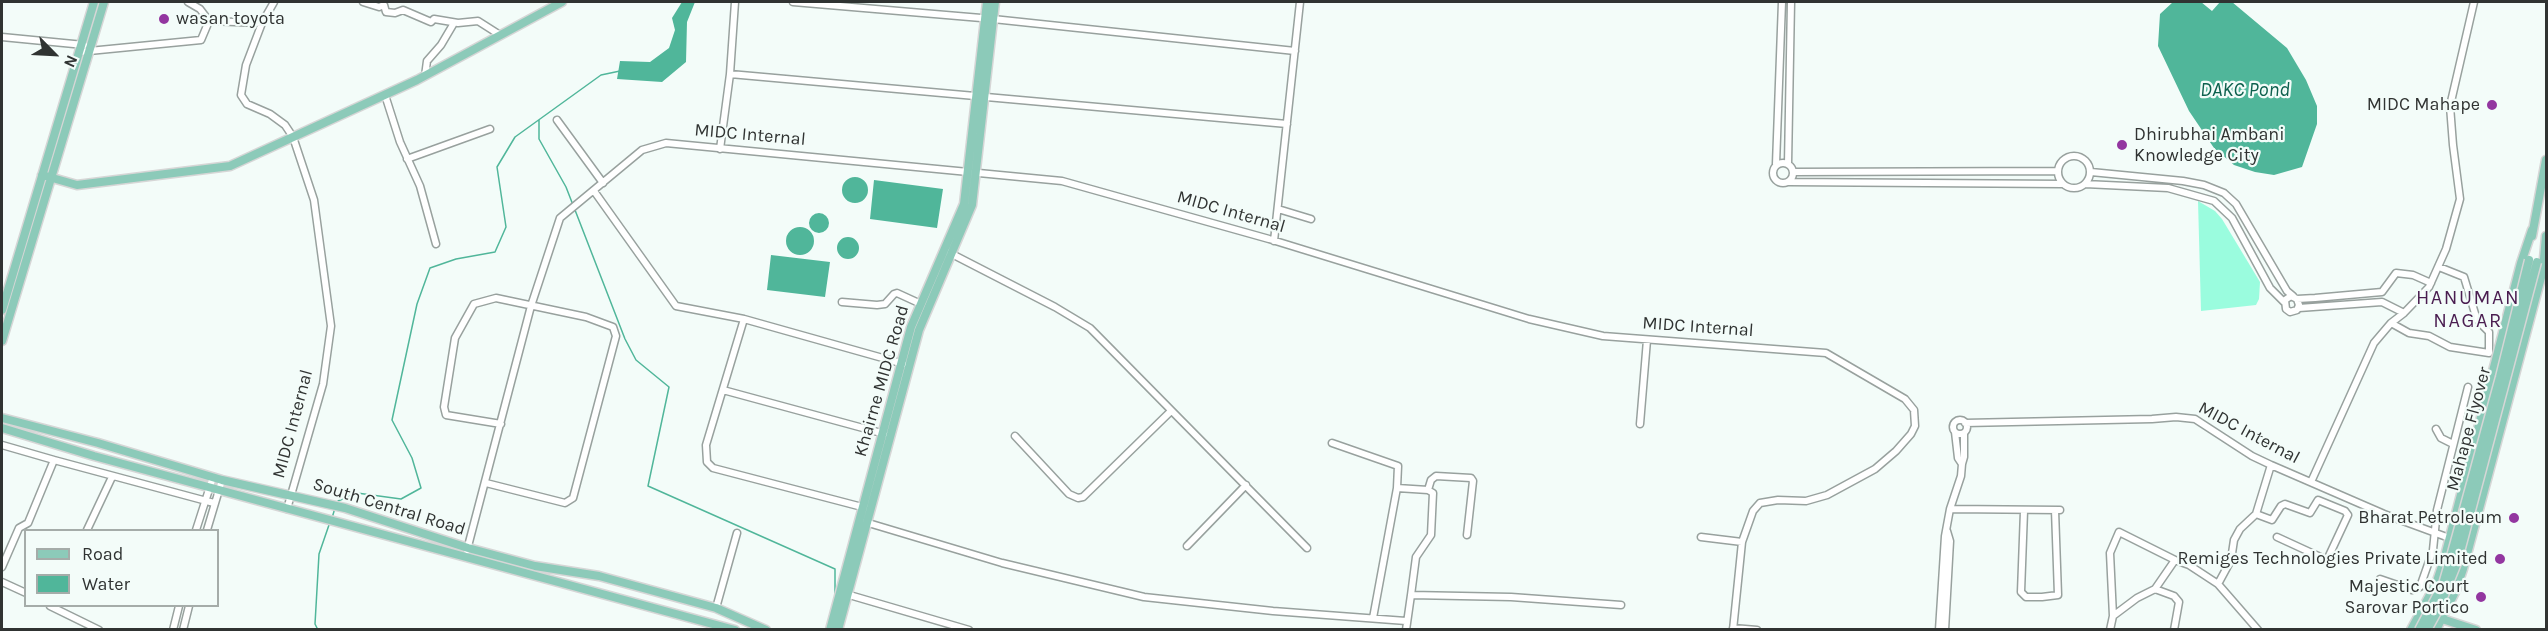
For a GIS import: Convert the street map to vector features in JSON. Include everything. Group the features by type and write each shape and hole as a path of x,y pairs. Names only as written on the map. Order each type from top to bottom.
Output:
{"main road":[{"path":"85,49 94,2"},
{"path":"2,310 85,49 104,2"},
{"path":"46,176 77,185 230,165 425,76 562,2"},
{"name":"Khairne MIDC Road","path":"987,2 989,19"},
{"name":"Khairne MIDC Road","path":"906,365 911,327 972,205 972,173 980,96 989,19 995,2"},
{"path":"2411,630 2436,584 2521,263 2532,230 2547,160"},
{"path":"2,341 46,176"},
{"name":"Mahape Flyover","path":"2427,630 2438,610 2457,563 2533,261 2532,230"},
{"path":"2439,624 2456,590 2469,544 2542,270 2547,235"},
{"name":"Mahape Flyover","path":"2419,630 2435,600 2450,560 2533,261 2547,235"},
{"name":"Khairne MIDC Road","path":"830,630 843,594 906,365 948,252"},
{"name":"South Central Road","path":"2,418 98,442 218,478 336,506 467,552 735,630"},
{"name":"South Central Road","path":"2,428 286,509 467,552 599,576 716,608 766,630"},
{"name":"Khairne MIDC Road","path":"838,630 843,594"},
{"path":"2422,611 2450,630"},
{"path":"2439,624 2476,630"}],"street":[{"path":"188,2 200,9 209,21"},
{"path":"274,2 261,23 246,65 241,95 247,104 270,114 285,125 293,137"},
{"path":"363,2 379,7 384,5 386,12 395,14 403,10 431,22 434,19 454,23 478,21 500,35"},
{"path":"720,148 730,74 735,2"},
{"path":"793,2 989,19 1295,51"},
{"path":"1274,241 1300,2"},
{"path":"1782,2 1776,164 1773,174 1775,180 1781,183 2063,184 2076,188 2085,184 2168,188 2214,201 2232,218 2270,288 2290,312 2299,308 2382,302 2404,313"},
{"path":"1791,2 1788,164 1793,172"},
{"path":"2311,482 2374,343 2431,283 2439,267 2460,198 2450,106 2474,2"},
{"path":"2,37 85,49 201,40 209,21"},
{"path":"209,21 261,23"},
{"path":"425,76 427,61 441,45 454,23"},
{"path":"730,74 1287,124"},
{"path":"385,95 407,159 420,186 436,244"},
{"path":"557,120 603,183"},
{"path":"407,159 490,129"},
{"name":"MIDC Internal","path":"286,509 323,384 331,326 314,200 293,137"},
{"name":"MIDC Internal","path":"467,552 531,306 560,218 642,150 666,144 1062,181 1274,241 1529,319 1603,336 1826,353 1905,399 1914,410 1915,426 1896,451 1875,469 1827,495 1806,501 1760,502 1753,511 1742,542 1733,629"},
{"path":"2063,184 2058,171 2063,160 2075,155 2088,162 2091,172 2085,184"},
{"path":"1776,164 1788,164"},
{"path":"1793,172 2058,171"},
{"path":"1789,182 1793,172"},
{"path":"2091,172 2182,181 2204,185 2224,193 2236,204 2287,291 2295,297 2299,308"},
{"path":"594,190 676,306 744,319 906,365"},
{"path":"1278,209 1311,219"},
{"path":"948,252 1084,324 1100,337 1307,548"},
{"path":"2391,323 2409,333 2429,336 2450,347 2489,353 2489,332 2477,321 2464,277 2439,267"},
{"path":"2382,302 2382,292 2396,273 2413,275 2431,283"},
{"path":"2284,302 2286,298 2295,297 2382,292"},
{"path":"842,302 885,304 897,293 921,304"},
{"path":"486,483 565,502 573,498 616,336 614,327 586,317 496,298 474,304 455,338 444,407 446,415 501,424"},
{"path":"744,319 706,445 707,462 713,468 867,508"},
{"path":"1640,424 1647,340"},
{"path":"2380,579 2412,590 2417,589 2433,550 2437,510 2468,387"},
{"path":"723,390 887,434"},
{"path":"1015,436 1069,494 1078,498 1083,497 1171,411"},
{"name":"MIDC Internal","path":"1965,423 2183,417 2195,419 2252,456 2271,465 2384,514 2469,544"},
{"path":"1939,630 1950,509 1961,476 1964,458 1966,429 1965,423 1959,420 1955,422 1953,429 1958,458 1962,465"},
{"path":"2436,429 2441,438 2453,444"},
{"path":"1955,432 1964,433"},
{"path":"1332,443 1398,466 1397,488 1374,618"},
{"path":"2,445 112,477 214,503"},
{"path":"2,567 19,528 28,523 54,460"},
{"path":"2218,584 2231,560 2234,540 2240,529 2256,514 2271,465"},
{"path":"1428,490 1431,480 1436,476 1471,478 1473,482 1467,534"},
{"path":"88,529 112,477"},
{"path":"208,529 218,478"},
{"path":"1187,546 1246,485"},
{"path":"197,529 206,501 215,488"},
{"path":"1397,488 1428,490 1434,497 1431,535 1416,557 1406,630"},
{"path":"2256,514 2272,520 2281,506 2285,504 2310,513 2318,500 2345,511 2348,515 2327,560 2277,537"},
{"path":"1950,509 2058,510 2058,596 2026,597 2021,592 2024,511"},
{"path":"863,522 1002,562 1144,597 1273,611 1406,621"},
{"path":"1945,630 1950,541 1947,530"},
{"path":"2110,630 2113,615 2110,553 2118,532 2175,561 2189,565 2218,584 2258,630"},
{"path":"716,608 737,533"},
{"path":"1701,537 1742,542"},
{"path":"2113,615 2137,598 2155,589 2175,561"},
{"path":"2,582 24,593"},
{"path":"2155,589 2174,596 2179,602 2174,630"},
{"path":"843,594 969,630"},
{"path":"1411,595 1511,597 1621,605"},
{"path":"52,607 99,630"},
{"path":"174,630 179,607"},
{"path":"183,630 189,607"},
{"path":"1733,629 1757,630"}],"shaded area":[{"path":"2198,201 2215,211 2222,219 2260,282 2259,299 2256,305 2201,311"}],"water":[{"path":"682,2 695,2 687,22 686,62 662,82 617,79 620,61 650,62 669,48 675,30 672,18"},
{"name":"DAKC Pond","path":"2173,2 2201,2 2212,11 2220,2 2232,2 2287,48 2306,80 2317,106 2317,124 2302,167 2274,175 2255,172 2234,165 2214,148 2189,111 2158,46 2160,14"},
{"path":"855,177 864,181 868,190 864,199 855,203 846,199 842,190 846,181"},
{"path":"874,180 943,189 937,228 870,219"},
{"path":"819,213 826,216 829,223 826,230 819,233 812,230 809,223 812,216"},
{"path":"800,227 810,231 814,241 810,251 800,255 790,251 786,241 790,231"},
{"path":"848,237 856,240 859,248 856,256 848,259 840,256 837,248 840,240"},
{"path":"771,255 830,262 825,297 767,290"}],"waterway":[{"path":"337,504 338,501 357,493 401,499 421,488 412,458 392,420 417,304 430,268 456,259 495,252 506,227 497,167 515,137 601,75 620,71"},
{"path":"539,120 539,139 566,187 573,205"},
{"path":"575,210 625,339 636,360 669,387 648,486 835,569 835,596"},
{"path":"332,518 335,508"},
{"path":"318,630 315,624 319,554 330,522"}],"place":[{"name":"wasan toyota","path":"164,19"},
{"name":"MIDC Mahape","path":"2492,105"},
{"name":"Dhirubhai Ambani Knowledge City","path":"2122,145"},
{"name":"Bharat Petroleum","path":"2514,518"},
{"name":"Remiges Technologies Private Limited","path":"2500,559"},
{"name":"Majestic Court Sarovar Portico","path":"2481,597"}],"district":[{"name":"HANUMAN NAGAR","path":"2468,310"}]}
